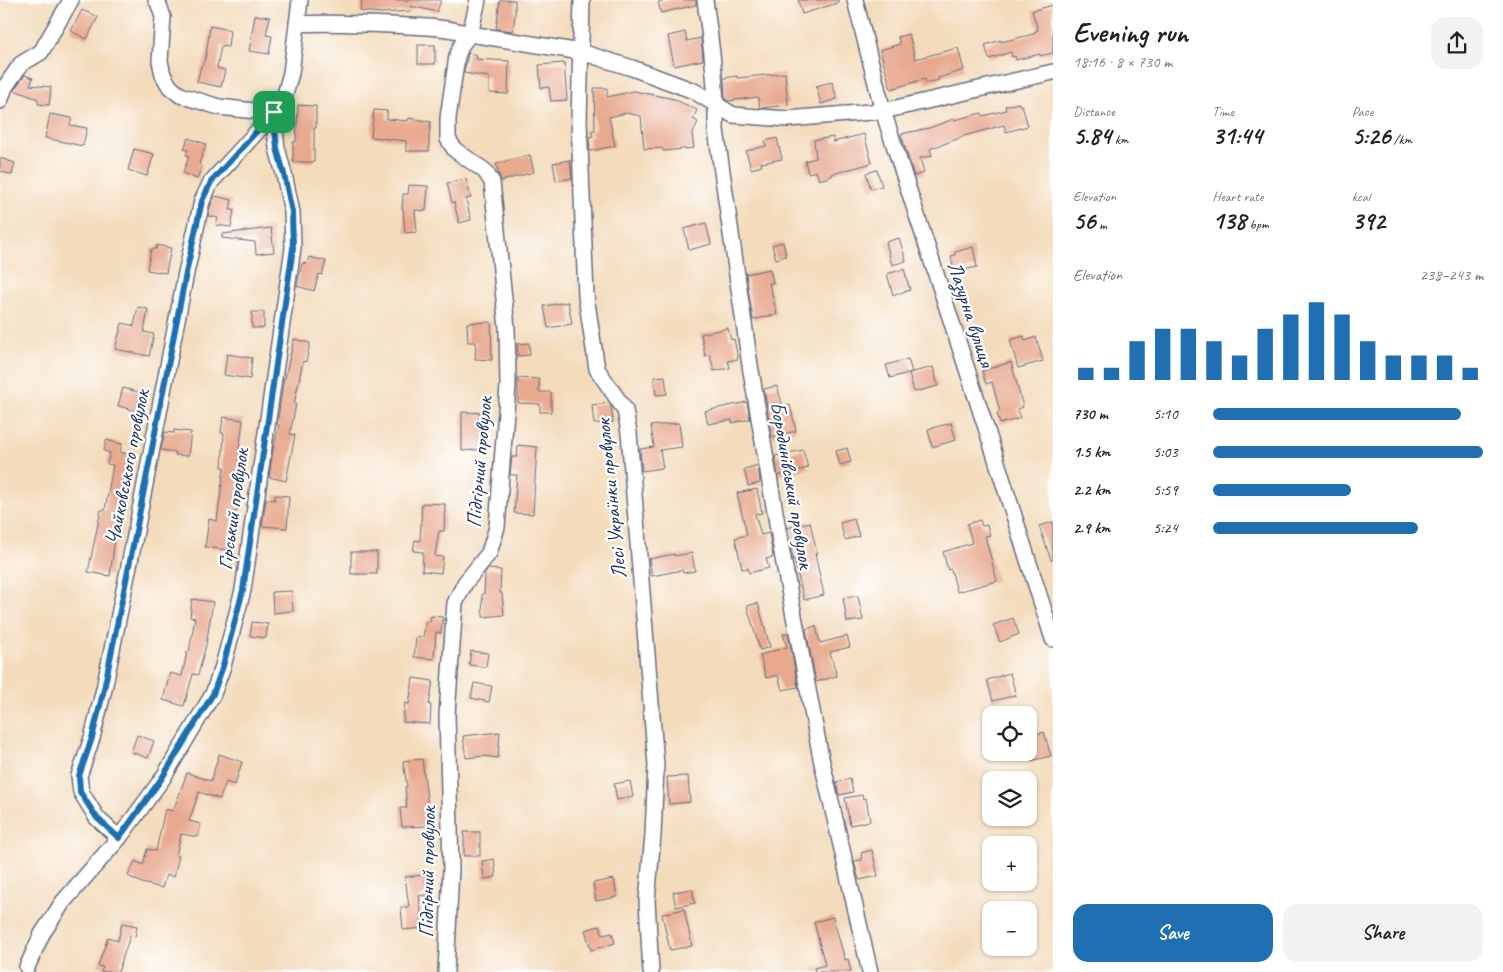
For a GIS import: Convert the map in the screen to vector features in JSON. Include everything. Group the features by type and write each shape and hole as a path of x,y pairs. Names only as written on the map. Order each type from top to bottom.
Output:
{"street":[{"path":"0,101 5,87 21,64 41,52 71,0"},
{"path":"156,0 163,17 160,61 163,75 170,88 180,94 220,107 264,112 278,110"},
{"name":"Гірський провулок","path":"27,967 42,934 63,902 119,838 162,778 213,694 223,666 243,590 293,248 292,212 277,148 275,130 278,110 291,73 300,0"},
{"name":"Підгірний провулок","path":"446,972 451,868 447,714 456,603 465,583 489,552 497,527 508,386 507,328 492,182 485,171 454,150 448,138 448,118 457,56 462,44 470,34 478,0"},
{"name":"Лесі Українки провулок","path":"582,0 579,121 586,296 597,369 625,410 629,433 656,765 653,836 647,901 651,972"},
{"name":"Бородинівський провулок","path":"705,0 714,66 717,105 716,130 747,345 782,552 821,758 870,972"},
{"name":"Лазурна вулиця","path":"855,0 883,111 1053,639"},
{"path":"297,24 386,24 454,29 470,34 581,52 694,90 733,115 788,118 883,111 1053,72"},
{"name":"Чайковського провулок","path":"119,838 97,818 80,792 79,776 92,738 104,689 186,273 202,201 211,182 278,110"}],"building":[{"path":"362,0 441,0 437,12 411,6 412,11 381,13 360,11"},
{"path":"500,0 515,0 513,31 496,29"},
{"path":"665,0 696,0 696,5 661,13 658,2"},
{"path":"798,0 838,0 838,3 802,14"},
{"path":"1053,5 1053,53 1016,60 1015,56 1012,57 1011,52 989,59 985,45 1034,34 1038,30 1032,11"},
{"path":"82,10 98,17 87,39 71,31"},
{"path":"255,15 270,17 266,35 272,36 269,54 249,51"},
{"path":"210,26 230,30 228,47 221,46 217,68 225,70 221,87 197,82 206,56"},
{"path":"685,32 687,41 701,38 703,60 674,66 668,36"},
{"path":"909,34 915,59 958,48 964,70 938,78 939,80 926,83 925,79 891,89 880,50 900,44 898,37"},
{"path":"418,45 435,45 435,64 418,64"},
{"path":"468,53 477,55 476,59 509,61 508,94 489,93 489,77 464,73"},
{"path":"564,63 567,100 551,101 549,87 541,88 539,65"},
{"path":"785,73 788,105 760,108 758,97 728,101 725,99 724,78"},
{"path":"25,75 33,78 30,85 51,87 49,105 38,104 38,99 14,90"},
{"path":"832,82 837,99 821,104 816,86"},
{"path":"594,88 607,88 607,97 634,91 674,99 697,110 693,119 698,122 692,134 694,148 663,151 662,148 644,149 641,116 626,113 609,117 615,146 590,151 589,137 593,136 591,131 595,130"},
{"path":"1019,103 1020,106 1022,105 1028,126 1006,132 1004,125 960,137 930,149 932,156 920,158 924,173 914,176 901,134 929,128 954,119 982,113 983,116 1006,110 1005,106"},
{"path":"298,105 316,106 314,162 293,162 293,142 296,142"},
{"path":"374,110 387,111 387,119 408,121 409,118 431,122 429,151 406,151 406,141 371,137"},
{"path":"50,114 72,118 70,125 87,128 83,146 45,138"},
{"path":"864,134 872,163 832,174 832,176 819,180 816,171 808,173 805,161 816,158 814,140 833,137 833,142"},
{"path":"188,138 206,144 199,164 202,166 197,179 183,173 189,156 186,155 188,150 184,149"},
{"path":"777,138 782,159 761,163 762,166 751,169 746,151 766,146 765,141"},
{"path":"134,149 154,154 147,176 128,170"},
{"path":"530,155 534,172 501,181 496,164"},
{"path":"0,158 15,163 12,175 0,171"},
{"path":"570,160 572,178 556,181 553,163"},
{"path":"877,170 882,186 871,189 866,173"},
{"path":"466,179 471,198 466,199 471,220 459,223 447,183"},
{"path":"409,185 428,186 426,211 415,210 417,232 405,233 402,209 403,194 408,194"},
{"path":"215,196 232,200 230,210 234,210 231,227 216,225 218,218 208,216"},
{"path":"706,223 711,244 689,250 684,229"},
{"path":"271,228 274,252 256,254 255,242 222,238 222,234"},
{"path":"899,238 906,261 892,265 886,242"},
{"path":"783,242 786,256 776,259 772,245"},
{"path":"157,245 171,248 166,273 147,270 151,249 156,249"},
{"path":"973,247 977,267 954,272 951,256 955,255 955,252"},
{"path":"309,257 326,261 322,275 319,274 314,291 297,286 302,263 307,264"},
{"path":"770,269 773,283 769,283 777,314 753,320 746,274"},
{"path":"904,269 910,290 893,295 887,274"},
{"path":"568,302 572,324 548,328 544,306"},
{"path":"138,307 148,309 144,332 154,334 149,356 115,349 122,323 134,326"},
{"path":"252,312 264,312 264,328 252,328"},
{"path":"491,322 492,360 475,359 476,342 468,342 467,323"},
{"path":"728,328 731,340 734,339 738,359 728,361 730,368 714,371 710,355 705,356 701,334"},
{"path":"1024,336 1025,341 1036,337 1043,361 1018,368 1010,340"},
{"path":"294,339 310,343 306,362 303,361 294,404 296,404 290,434 295,435 286,481 269,477 279,425 277,425 284,378"},
{"path":"529,343 530,355 518,356 517,344"},
{"path":"227,354 252,358 250,379 224,375"},
{"path":"908,359 912,372 890,378 886,365"},
{"path":"1011,362 1023,407 1017,409 1020,418 1000,424 997,413 1000,412 992,382 986,384 982,371"},
{"path":"933,367 938,386 914,392 909,373"},
{"path":"665,376 667,394 656,395 654,377"},
{"path":"518,378 539,379 539,392 551,392 551,412 540,412 540,404 518,403"},
{"path":"777,386 783,407 790,405 796,431 772,437 764,389"},
{"path":"123,388 141,393 137,411 118,406"},
{"path":"747,402 750,419 732,423 732,420 708,424 705,411"},
{"path":"609,403 613,422 594,424 592,405"},
{"path":"462,412 487,413 486,437 484,437 485,449 462,451"},
{"path":"223,417 243,420 238,477 242,478 237,512 233,512 228,550 205,547 209,519 217,521 224,467 222,467 224,433 221,433"},
{"path":"679,423 682,447 660,450 663,468 642,471 640,449 654,447 651,426"},
{"path":"951,423 956,440 932,447 928,429"},
{"path":"174,430 191,432 188,456 175,455 175,452 161,450 165,432 174,433"},
{"path":"106,440 122,444 120,452 128,454 121,486 126,487 110,576 88,572 101,510 105,510 113,465 107,464 110,453 104,451"},
{"path":"518,445 537,447 533,514 514,513 517,475 510,475 512,457 517,457"},
{"path":"847,448 851,462 840,465 836,451"},
{"path":"803,450 808,468 778,476 775,456"},
{"path":"758,465 760,483 748,486 744,469"},
{"path":"757,489 762,513 755,514 761,535 769,533 773,557 766,559 769,568 749,573 748,568 742,569 735,538 747,535 737,493"},
{"path":"275,495 289,496 287,528 262,526 266,499 275,500"},
{"path":"422,503 445,504 444,531 439,531 435,556 443,557 441,573 422,571 423,552 413,551 415,540 420,541"},
{"path":"854,519 859,536 845,540 840,523"},
{"path":"980,520 982,526 987,525 990,535 985,536 997,581 957,592 951,569 948,570 943,552 972,543 967,524"},
{"path":"810,522 824,595 804,600 787,528"},
{"path":"1053,522 1053,560 1051,560 1039,526"},
{"path":"351,552 377,552 377,574 351,574"},
{"path":"692,553 695,571 683,573 682,570 652,576 649,559"},
{"path":"488,569 501,570 500,593 502,593 504,615 483,617 482,594 484,594 485,574"},
{"path":"292,591 293,611 273,613 272,592"},
{"path":"858,596 863,620 847,622 843,598"},
{"path":"192,599 213,602 206,645 198,675 193,674 184,706 163,700 170,673 182,676 187,652 189,652 195,618 190,617"},
{"path":"758,603 770,647 760,650 747,606"},
{"path":"431,616 443,617 441,633 436,632 434,659 414,657 416,637 423,637 426,621 430,622"},
{"path":"1013,618 1019,634 1000,642 993,625"},
{"path":"252,622 268,624 266,638 250,636"},
{"path":"816,626 820,643 847,636 850,647 830,652 837,676 816,682 806,629"},
{"path":"788,633 798,687 782,690 778,675 766,678 760,655 787,647 783,634"},
{"path":"471,651 488,653 486,667 469,665"},
{"path":"1010,673 1016,695 993,701 987,680"},
{"path":"413,678 433,681 429,705 431,705 430,724 403,722 405,703 409,704"},
{"path":"474,683 492,686 489,702 471,698"},
{"path":"500,732 498,758 483,756 466,758 463,736"},
{"path":"1044,732 1051,756 1037,760 1037,734"},
{"path":"137,735 154,741 148,758 131,752"},
{"path":"219,754 242,762 235,785 226,782 220,799 199,792 189,821 201,824 198,837 181,834 176,856 179,856 174,877 166,875 162,888 142,883 128,876 135,861 143,865 147,849 156,851 165,809 173,811 187,773 211,781"},
{"path":"422,759 427,798 428,826 402,827 400,808 407,808 405,787 407,787 403,761"},
{"path":"688,776 690,802 669,804 667,777"},
{"path":"850,779 853,792 839,795 836,782"},
{"path":"630,781 633,797 617,800 614,784"},
{"path":"862,795 863,799 866,798 870,821 850,825 845,798"},
{"path":"464,832 480,832 480,856 464,856"},
{"path":"872,850 878,876 859,880 854,861 862,860 861,853"},
{"path":"494,859 496,877 484,879 482,861"},
{"path":"425,875 427,895 419,896 423,928 403,930 401,907 409,907 405,877"},
{"path":"614,879 617,897 596,901 593,883"},
{"path":"692,889 695,903 676,907 673,892"},
{"path":"684,909 692,946 670,950 662,914"},
{"path":"833,917 845,960 848,959 851,972 815,972 814,968 825,965 814,922"},
{"path":"122,923 137,926 135,937 130,936 118,972 101,972 103,967 98,966 108,937 118,941"},
{"path":"600,926 603,935 612,933 615,943 591,950 585,930"}],"route":[{"path":"282,108 275,130 277,148 292,212 293,248 243,590 223,666 213,694 162,778 119,838 97,818 80,792 79,776 92,738 104,689 186,273 202,201 211,182 274,112 282,108"}]}
